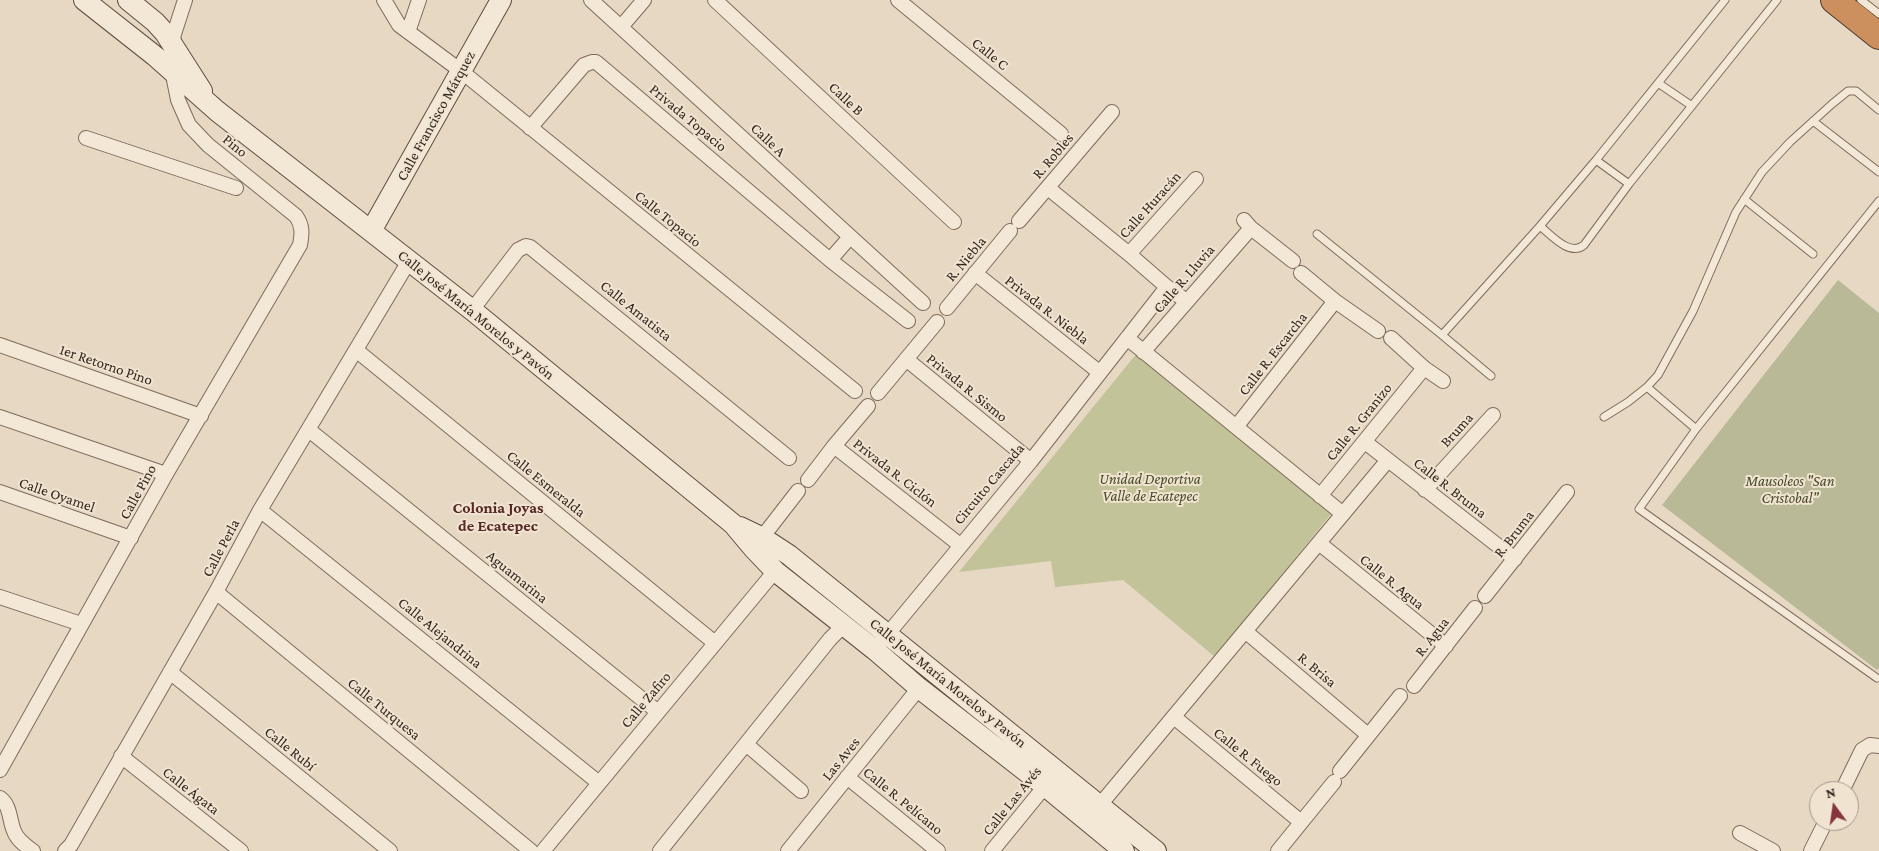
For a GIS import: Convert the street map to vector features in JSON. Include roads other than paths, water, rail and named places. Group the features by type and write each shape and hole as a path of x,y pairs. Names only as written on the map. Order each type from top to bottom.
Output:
{"highway":[{"path":"1834,0 1879,36"}],"street":[{"name":"Calle José María Morelos y Pavón","path":"84,0 155,56 217,111 472,310 733,524 758,543 789,555 1156,851"},
{"name":"Calle José María Morelos y Pavón","path":"128,0 155,22 173,43 205,96 217,111"},
{"name":"Pino","path":"185,0 177,22 173,43 172,72 178,100 189,125 208,145 296,216 302,229"},
{"name":"Calle Topacio","path":"384,0 400,25 408,32 461,71 855,391"},
{"path":"408,32 419,0"},
{"name":"Calle Francisco Márquez","path":"371,231 502,0"},
{"name":"Calle A","path":"591,0 923,303"},
{"path":"621,27 644,0"},
{"name":"Calle B","path":"715,0 954,222"},
{"name":"Calle C","path":"898,0 1061,134"},
{"name":"Privada Topacio","path":"530,128 584,65 596,62 830,260 908,321"},
{"name":"R. Robles","path":"1014,226 1112,112"},
{"path":"86,138 236,188"},
{"name":"Calle Huracán","path":"1129,254 1196,179"},
{"path":"1048,188 1186,301"},
{"name":"Calle R. Lluvia","path":"1143,352 1247,224 1335,301"},
{"name":"R. Niebla","path":"947,308 1014,226"},
{"name":"Calle Pino","path":"0,770 166,474 300,245 302,229"},
{"path":"830,260 850,237"},
{"name":"Calle Amatista","path":"472,310 518,250 530,246 790,458"},
{"name":"Calle Perla","path":"65,851 71,845 216,592 260,510 409,261"},
{"name":"Privada R. Niebla","path":"975,273 1099,372"},
{"name":"Circuito Cascada","path":"875,650 1031,461 1167,287"},
{"path":"1335,301 1378,331"},
{"name":"Calle R. Escarcha","path":"1236,427 1335,301"},
{"path":"878,393 937,322"},
{"path":"1127,338 1343,514"},
{"path":"1390,338 1443,382"},
{"name":"1er Retorno Pino","path":"0,345 200,416"},
{"name":"Calle Esmeralda","path":"356,350 715,643"},
{"name":"Privada R. Sismo","path":"906,359 1031,461"},
{"name":"Calle R. Granizo","path":"1320,496 1424,368"},
{"path":"808,480 868,406"},
{"name":"Bruma","path":"1426,490 1493,414"},
{"path":"0,417 166,474"},
{"name":"Aguamarina","path":"309,430 658,712"},
{"name":"Calle R. Bruma","path":"1365,442 1514,559"},
{"name":"Privada R. Ciclón","path":"834,446 960,545"},
{"path":"1087,821 1388,460"},
{"path":"758,543 798,491"},
{"name":"Calle Oyamel","path":"0,492 131,538"},
{"name":"R. Bruma","path":"1485,596 1567,492"},
{"name":"Calle Alejandrina","path":"260,510 599,783"},
{"name":"Calle José María Morelos y Pavón","path":"758,543 775,570 875,650 919,688 1045,786 1124,851"},
{"name":"Calle R. Agua","path":"1319,543 1446,646"},
{"name":"Calle Zafiro","path":"543,851 775,570"},
{"name":"Calle Turquesa","path":"216,592 531,851"},
{"path":"0,597 81,624"},
{"name":"R. Agua","path":"1414,686 1475,608"},
{"path":"660,851 824,646 843,626"},
{"name":"R. Brisa","path":"1245,631 1368,734"},
{"name":"Calle Rubí","path":"170,672 390,851"},
{"name":"Las Aves","path":"788,851 919,688"},
{"path":"1278,851 1337,777 1368,734 1400,696"},
{"name":"Calle R. Fuego","path":"1174,717 1301,822"},
{"path":"746,744 801,791"},
{"path":"1847,781 1862,750 1874,746"},
{"name":"Calle Ágata","path":"121,756 241,851"},
{"name":"Calle Las Avés","path":"992,851 1058,771"},
{"name":"Calle R. Pelícano","path":"847,777 938,851"},
{"path":"0,798 8,808 14,832 33,851"},
{"path":"1811,851 1821,831"},
{"path":"1740,834 1773,851"}],"lane":[{"path":"1442,335 1540,226 1596,160 1725,0"},
{"path":"1540,226 1570,248 1581,248 1777,0"},
{"path":"1861,0 1879,14"},
{"path":"1658,83 1692,106"},
{"path":"1604,417 1628,402 1647,387 1658,375 1693,311 1736,212 1762,172 1790,142 1844,93 1852,91 1859,93 1879,110"},
{"path":"1813,121 1879,172"},
{"path":"1596,160 1630,184"},
{"path":"1744,199 1813,254"},
{"path":"1877,678 1639,508 1696,429 1879,202"},
{"path":"1317,234 1492,376"},
{"path":"1647,387 1696,429"}],"district":[{"name":"Colonia Joyas de Ecatepec","path":"498,517"}],"park label":[{"name":"Unidad Deportiva Valle de Ecatepec","path":"1150,488"},
{"name":"Mausoleos \"San Cristobal\"","path":"1790,490"}]}
